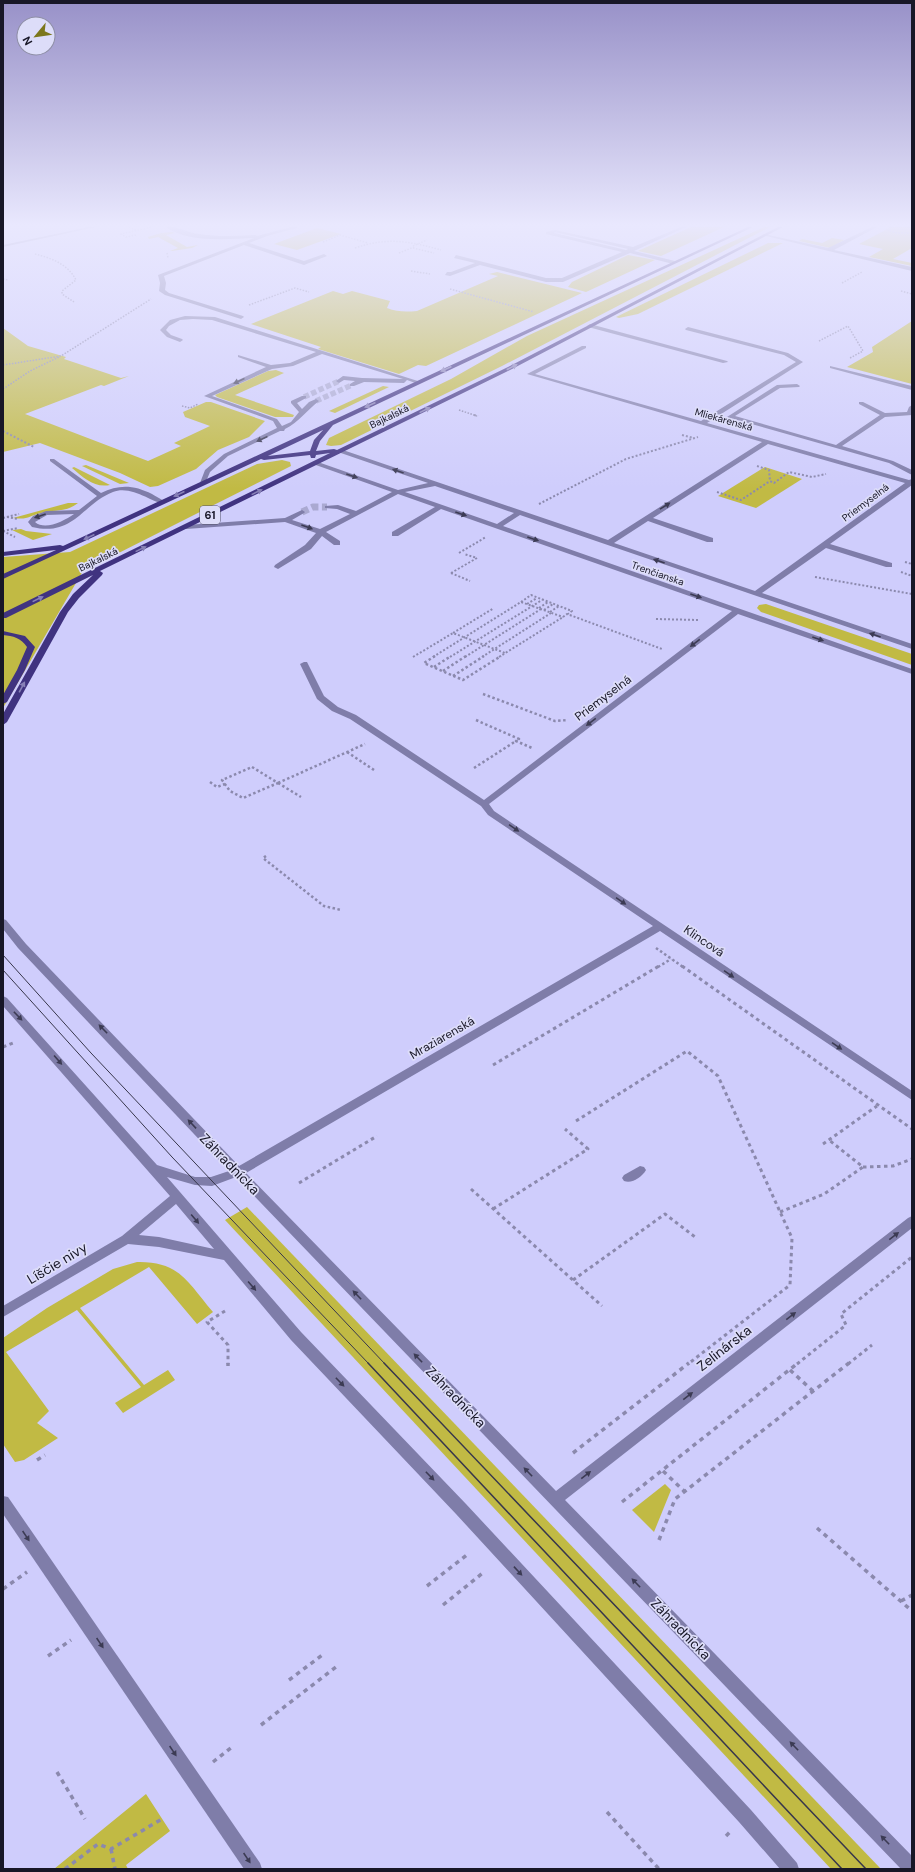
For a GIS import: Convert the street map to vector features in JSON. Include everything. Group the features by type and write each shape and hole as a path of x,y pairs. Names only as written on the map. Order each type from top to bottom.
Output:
{"main road":[{"name":"Bajkalská","path":"3,578 562,314"},
{"name":"Bajkalská","path":"3,616 510,368 612,314"},
{"path":"315,463 312,453 319,438 334,421"},
{"path":"252,460 340,451"},
{"path":"3,554 74,544"},
{"path":"3,722 64,612 76,596 106,566"},
{"path":"3,633 14,634 26,638 31,647 21,670 3,702"}],"street":[{"path":"233,314 241,317"},
{"path":"180,340 169,336 162,330 166,324 193,317 213,318 418,382"},
{"path":"590,326 725,362"},
{"path":"688,329 786,354 800,362 702,423"},
{"name":"Mliekárenská","path":"584,347 527,373 911,482"},
{"path":"282,430 275,420 207,396 271,367 291,365 321,352"},
{"path":"240,356 271,367"},
{"path":"832,367 912,388"},
{"path":"339,381 343,378 418,382"},
{"path":"352,385 363,380"},
{"path":"797,386 779,386 730,416 912,468"},
{"path":"304,397 293,402 304,413"},
{"path":"203,483 207,471 226,456 282,430 293,423 304,413 311,403 316,401"},
{"path":"861,403 884,415"},
{"path":"837,447 884,415 911,412"},
{"path":"609,543 767,442"},
{"name":"Trenčianska","path":"340,451 912,647"},
{"path":"52,460 102,496"},
{"path":"891,462 912,474"},
{"name":"Trenčianska","path":"315,463 912,672"},
{"name":"Priemyselná","path":"756,594 911,482"},
{"path":"278,567 308,547 321,532 398,492 435,484"},
{"path":"79,512 42,514 34,517 31,522 34,526 49,527 65,523 79,512 92,501 117,489 129,488 162,502"},
{"path":"327,507 338,507 357,514"},
{"path":"395,534 440,507"},
{"path":"186,527 286,520 302,512"},
{"path":"496,526 519,513"},
{"path":"646,518 710,540"},
{"path":"286,520 321,532 337,543"},
{"path":"825,545 889,566"},
{"name":"Priemyselná","path":"484,804 737,611"},
{"name":"Klincová","path":"304,664 320,697 335,709 352,717 484,804 491,813 912,1096"},
{"name":"Záhradnícka","path":"3,922 22,946 238,1172 912,1868"},
{"name":"Mraziarenská","path":"152,1168 194,1181 212,1182 238,1172 659,927"},
{"path":"3,1000 152,1168 296,1336 461,1509 746,1816 791,1869"},
{"path":"628,1178 640,1170"},
{"name":"Líščie nivy","path":"3,1312 126,1239 176,1197"},
{"name":"Zelinárska","path":"555,1500 912,1221"},
{"path":"126,1239 166,1243 227,1256"},
{"path":"4,1503 254,1869"}],"path":[{"path":"3,388 30,371 61,356 127,314"},
{"path":"819,341 848,326 863,351 849,359"},
{"path":"3,366 61,356"},
{"path":"456,408 478,416"},
{"path":"537,505 626,459 695,438 718,428"},
{"path":"3,431 34,447"},
{"path":"682,435 695,438"},
{"path":"738,460 769,470 770,481"},
{"path":"698,486 741,500 770,481 774,482 789,472 804,477 822,476 828,472"},
{"path":"459,553 491,534"},
{"path":"464,554 476,558 451,574 470,581"},
{"path":"901,561 912,564"},
{"path":"815,577 912,594"},
{"path":"463,680 572,611 531,595 424,663 466,682"},
{"path":"527,604 537,598"},
{"path":"434,667 542,600"},
{"path":"521,602 563,617"},
{"path":"541,609 548,602"},
{"path":"442,671 541,609 554,604"},
{"path":"453,676 559,606"},
{"path":"413,656 494,608"},
{"path":"568,614 666,650"},
{"path":"656,619 699,620"},
{"path":"453,633 505,653"},
{"path":"483,694 555,721 572,719"},
{"path":"474,768 519,738 476,720"},
{"path":"516,740 534,749"},
{"path":"301,797 276,783 268,776 252,767 222,780 230,791 243,798 276,783 347,752 371,741"},
{"path":"347,752 374,770"},
{"path":"210,782 217,787 225,784"},
{"path":"266,856 263,858 324,906 341,910"},
{"path":"651,945 877,1106 912,1129"},
{"path":"493,1065 671,959"},
{"path":"3,1047 13,1043"},
{"path":"572,1452 790,1285 792,1238 718,1076 687,1051 576,1122"},
{"path":"823,1144 877,1106"},
{"path":"493,1209 588,1149 565,1129"},
{"path":"299,1183 377,1136"},
{"path":"829,1140 863,1166"},
{"path":"780,1212 824,1194 863,1166 893,1166 903,1161 912,1159"},
{"path":"471,1189 602,1306"},
{"path":"573,1280 666,1214 695,1238"},
{"path":"622,1502 846,1325 841,1314 912,1256"},
{"path":"225,1311 207,1322 228,1345 228,1366"},
{"path":"659,1540 675,1499 872,1345"},
{"path":"790,1370 813,1391"},
{"path":"37,1460 44,1455"},
{"path":"663,1471 684,1491"},
{"path":"817,1528 912,1611"},
{"path":"427,1586 468,1554"},
{"path":"443,1605 484,1572"},
{"path":"3,1589 26,1573"},
{"path":"900,1601 912,1596"},
{"path":"48,1656 71,1640"},
{"path":"288,1680 325,1653"},
{"path":"261,1724 336,1666"},
{"path":"213,1762 232,1747"},
{"path":"57,1772 85,1819"},
{"path":"607,1812 659,1869"},
{"path":"111,1850 162,1819"},
{"path":"65,1869 98,1844 111,1850"},
{"path":"111,1850 115,1869"}],"shaded area":[{"path":"275,314 536,314 426,366 418,365 399,374 318,349 321,347 251,324"},
{"path":"574,314 602,314 502,366 341,445 326,445 329,438 451,379 527,336"},
{"path":"621,314 636,314 619,318 616,317"},
{"path":"912,321 912,384 847,367 873,352 872,347"},
{"path":"3,328 28,346 66,357 64,359 121,378 129,376 25,414 148,461 181,446 174,443 210,426 185,417 183,412 206,402 211,402 265,421 249,437 218,450 196,469 158,486 150,487 120,473 40,443 3,452"},
{"path":"276,370 284,373 235,395 294,415 293,417 275,417 215,395 268,371"},
{"path":"383,386 389,387 335,413 329,411"},
{"path":"282,460 290,462 291,466 83,571 3,708 3,557 70,552 257,464"},
{"path":"86,465 129,483 120,484 82,466"},
{"path":"74,467 110,485 104,486 94,484 72,468"},
{"path":"765,467 802,479 756,508 718,496"},
{"path":"68,503 78,503 65,510 46,512 25,518 13,518"},
{"path":"21,529 52,534 33,540 12,530"},
{"path":"766,604 912,654 912,665 761,612 757,608 759,605"},
{"path":"247,1207 881,1869 831,1869 225,1220"},
{"path":"137,1262 164,1265 173,1270 189,1283 213,1312 197,1324 149,1267 80,1308 144,1385 168,1370 175,1380 123,1413 115,1403 141,1387 77,1310 6,1352 49,1411 37,1423 58,1438 24,1460 15,1462 3,1444 3,1338 47,1308 113,1269"},
{"path":"665,1484 671,1490 654,1532 632,1510"},
{"path":"146,1794 170,1831 126,1865 128,1869 54,1869"}],"tunnel":[{"path":"304,397 339,381"},
{"path":"316,401 352,385"},
{"path":"302,512 313,507 327,507"}],"tram line":[{"path":"3,955 91,1053 385,1364"},
{"path":"3,970 172,1157 369,1364"},
{"path":"368,1363 842,1869"},
{"path":"384,1363 866,1869"}]}
